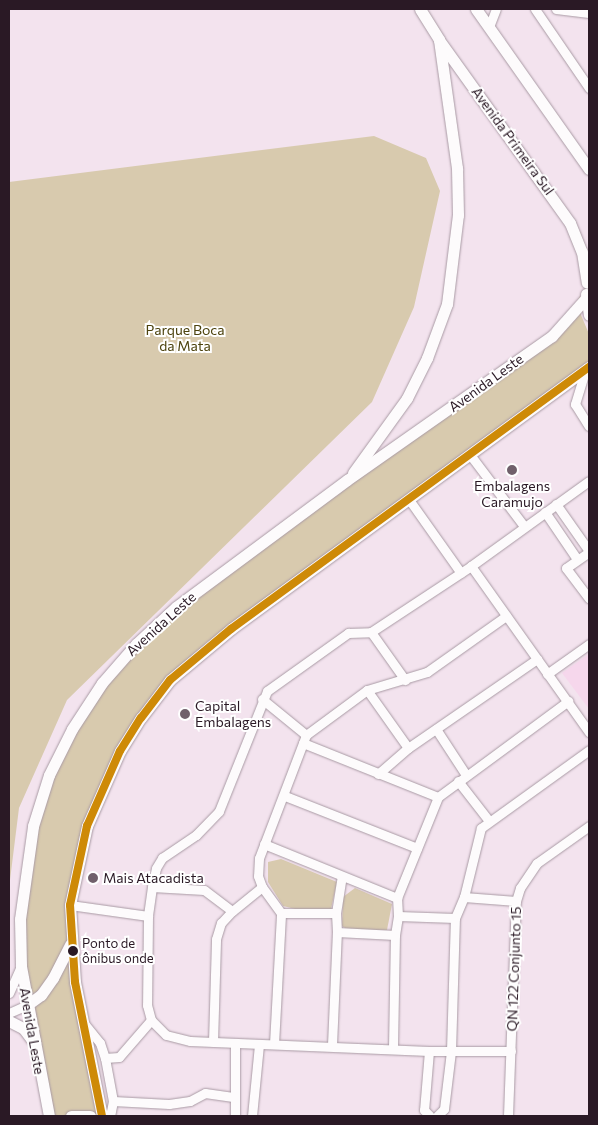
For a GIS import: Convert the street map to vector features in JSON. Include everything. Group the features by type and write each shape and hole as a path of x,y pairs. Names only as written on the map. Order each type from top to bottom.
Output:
{"main road":[{"name":"Avenida Primeira Sul","path":"420,9 439,40 570,223 582,252 588,279 586,298 589,316"},
{"path":"476,9 589,169"},
{"path":"347,480 407,398 427,358 447,304 455,263 458,205 457,168 439,40"},
{"name":"Avenida Leste","path":"49,1116 21,966 20,919 33,826 49,775 72,729 102,683 136,644 176,607 347,480 552,336 586,298"},
{"path":"102,1116 81,1019 70,942 70,905 79,854 102,789 120,751 170,680 231,629 410,501 588,368"},
{"path":"27,1005 41,995 54,978 70,942"},
{"path":"9,1021 23,1028 34,1042"},
{"path":"71,1116 90,1116"}],"street":[{"path":"489,27 496,9"},
{"path":"535,9 589,88"},
{"path":"556,9 589,13"},
{"path":"588,368 576,404 589,426"},
{"path":"471,456 524,526"},
{"path":"510,1051 429,1051 332,1045 235,1043 177,1040 166,1036 151,1020 146,988 148,916 156,868 162,858 208,826 219,811 262,699 267,691 348,633 371,632 461,573 589,480"},
{"path":"410,501 461,573"},
{"path":"556,504 589,551 566,568 589,598"},
{"path":"545,512 577,559"},
{"path":"471,566 589,732"},
{"path":"274,1044 281,913 262,887 258,866 264,844 285,796 304,739 367,690 427,672 506,616"},
{"path":"371,632 405,680"},
{"path":"548,674 589,644"},
{"path":"378,774 408,748 536,659"},
{"path":"367,690 408,748"},
{"path":"262,699 304,739 378,774 438,797"},
{"path":"393,1048 397,898 438,797 466,774 568,701"},
{"path":"436,729 466,774"},
{"path":"437,1116 444,1109 451,1051 455,918 464,897 475,860 478,832 489,820 589,750"},
{"path":"458,781 489,820"},
{"path":"285,796 417,848"},
{"name":"QN 122 Conjunto 15","path":"508,1116 516,901 526,875 537,863 589,826"},
{"path":"264,844 397,898"},
{"path":"332,1045 337,932 336,913 342,877"},
{"path":"214,1042 216,939 222,923 232,911 262,887"},
{"path":"152,888 204,890 232,911"},
{"path":"464,897 516,901"},
{"path":"70,905 148,916"},
{"path":"281,913 336,913"},
{"path":"398,916 455,918"},
{"path":"337,932 395,935"},
{"path":"9,993 21,966"},
{"path":"9,1014 27,1005"},
{"path":"81,1019 100,1043 106,1058 113,1101 110,1116"},
{"path":"106,1058 119,1057 151,1020"},
{"path":"235,1043 235,1116"},
{"path":"252,1116 259,1044"},
{"path":"429,1051 424,1110 430,1116"},
{"path":"113,1101 169,1104 190,1101 205,1093 235,1097"}],"shaded area":[{"path":"589,654 589,709 562,673"}],"green space":[{"name":"Parque Boca da Mata","path":"374,136 426,158 440,191 414,307 372,402 67,700 19,808 9,888 9,182"},
{"path":"580,296 581,315 589,334 589,371 170,680 102,789 73,907 74,942 28,1004 17,919 47,774 101,682 176,608 555,340"},
{"path":"281,859 337,882 331,909 311,913 283,906 268,882 268,862"},
{"path":"355,888 392,904 387,930 348,930 342,926 343,897"},
{"path":"75,944 101,1116 48,1116 28,1005"}],"transit line":[{"path":"102,1116 75,982 70,905 87,826 120,751 141,718 170,680 231,629 589,367"}],"place":[{"name":"Embalagens Caramujo","path":"512,470"},
{"name":"Capital Embalagens","path":"185,714"},
{"name":"Mais Atacadista","path":"93,878"},
{"name":"Ponto de ônibus onde","path":"73,951"}]}
